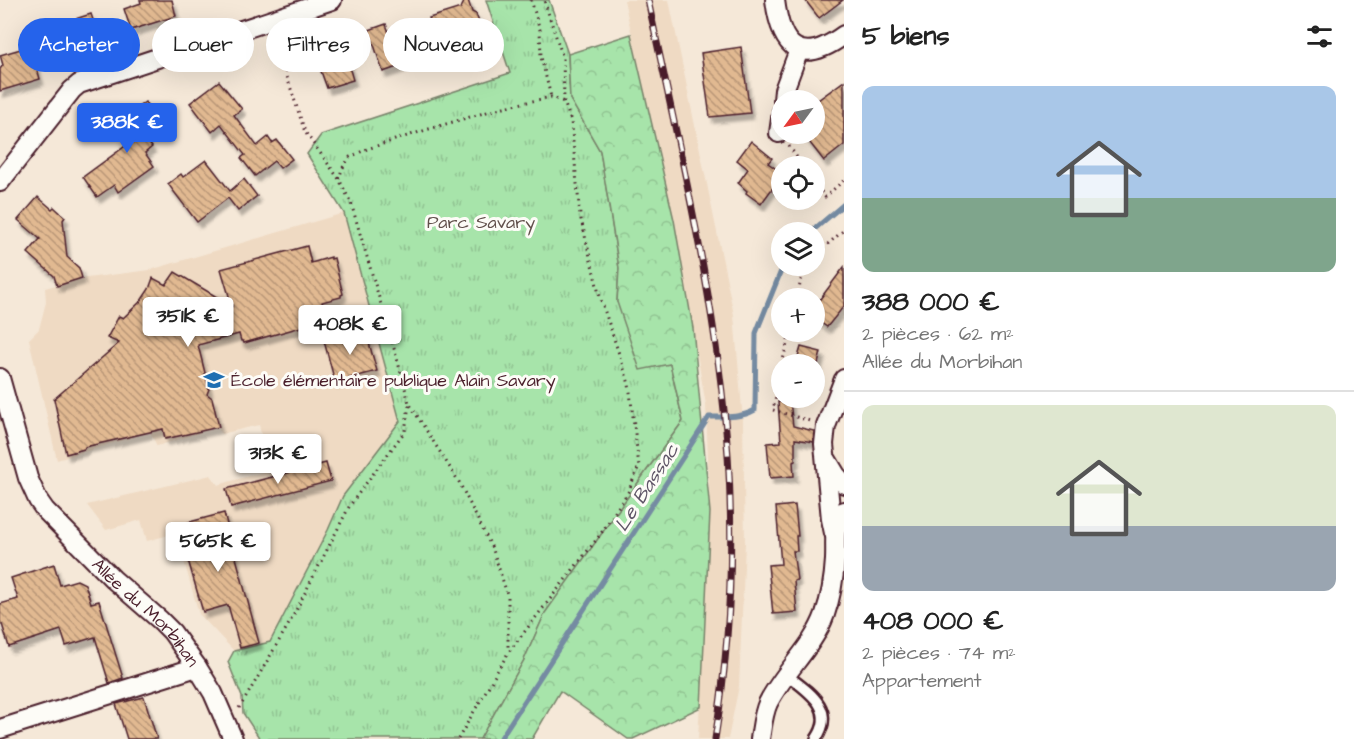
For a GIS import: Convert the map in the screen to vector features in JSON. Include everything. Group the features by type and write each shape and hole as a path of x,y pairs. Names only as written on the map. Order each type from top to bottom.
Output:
{"street":[{"path":"0,182 79,84 332,0"},
{"path":"775,0 777,18 783,36 793,47 799,50 825,47 844,35"},
{"path":"784,90 799,50"},
{"name":"Allée du Morbihan","path":"0,378 28,478 38,500 45,510 113,579 160,620 197,667 0,729"},
{"path":"760,739 767,706 815,636 826,613 835,561 824,434 844,379"},
{"path":"824,453 844,484"},
{"path":"834,533 844,511"},
{"path":"197,667 213,693 233,739"}],"lane":[{"path":"787,675 814,696 822,709 823,725 816,739"}],"path":[{"path":"531,0 540,30 541,57 551,97"},
{"path":"458,739 508,653 600,536 628,492 639,466 629,384 599,294 580,215 571,121 564,102 563,58 544,0"},
{"path":"286,72 305,132 339,179 351,203 409,403 459,482 493,550 508,597 508,653"},
{"path":"339,179 350,157 366,149 429,129 551,97 564,102"},
{"path":"825,197 844,180"},
{"path":"825,246 844,230"},
{"path":"238,709 290,622 350,505 405,431 409,403"},
{"path":"772,408 772,410 826,426"}],"shaded area":[{"path":"624,0 669,0 734,315 743,421 745,543 739,686 728,739 698,739 710,512 706,405 674,223"},
{"name":"École élémentaire publique Alain Savary","path":"344,213 400,421 343,497 270,642 234,651 199,614 176,533 147,541 141,520 106,530 87,505 211,475 218,485 269,470 259,425 221,434 218,427 157,446 150,432 57,460 29,339 39,329 46,302 45,288 79,279 150,270"}],"green space":[{"name":"Parc Savary","path":"486,0 549,0 568,54 570,99 600,151 619,268 617,302 670,364 683,421 545,613 524,660 480,739 260,739 243,713 242,697 228,662 234,651 270,642 343,496 400,421 344,213 307,154 321,135 510,73 504,55 504,18 492,18"},
{"path":"631,34 674,220 693,328 710,512 701,707 633,739 628,739 560,691 532,739 480,739 524,660 545,613 683,421 670,364 640,370 617,302 619,268 600,151 570,99 568,54"}],"building":[{"path":"140,0 172,0 176,16 152,18 152,23 140,27 140,18 127,18 124,9 141,3"},
{"path":"465,0 468,0 472,12 478,18 429,18 461,8"},
{"path":"805,0 843,0 819,18"},
{"path":"91,14 92,18 78,18"},
{"path":"383,25 383,72 371,36 371,29"},
{"path":"741,47 750,113 710,117 701,53"},
{"path":"18,50 18,72 38,72 40,79 0,91 0,69 3,65 0,55"},
{"path":"321,72 351,72 353,80 327,88"},
{"path":"219,81 242,109 234,115 257,146 268,137 272,143 277,140 292,159 280,168 274,161 255,176 241,158 245,155 221,124 212,132 190,103"},
{"path":"844,81 844,145 825,160 825,156 820,156 811,144 825,144 825,95"},
{"path":"145,102 163,125 145,138 152,147 145,153 154,166 118,192 114,185 97,197 83,177 132,141 118,122"},
{"path":"751,141 771,157 768,163 771,165 771,190 761,204 746,193 747,191 738,183 748,169 737,160"},
{"path":"206,160 230,191 244,179 257,196 238,211 228,198 197,222 168,184 181,174 183,177"},
{"path":"38,197 65,217 63,220 67,257 79,268 82,278 57,286 54,276 28,253 40,239 18,220"},
{"path":"307,246 311,263 334,258 343,294 341,297 322,302 326,320 244,343 239,334 198,345 209,389 207,394 212,398 219,427 165,439 163,429 85,447 66,454 54,399 119,343 107,338 119,316 123,318 141,301 153,278 166,285 175,272 232,306 221,269"},
{"path":"844,267 844,306 827,327 825,326 825,292"},
{"path":"365,329 377,371 335,382 324,341"},
{"path":"801,347 821,352 820,354 799,354"},
{"path":"778,408 791,408 793,426 814,431 813,442 795,439 794,476 770,478 767,443 781,442"},
{"path":"326,463 331,481 231,507 226,489"},
{"path":"795,505 798,536 796,536 797,551 793,551 797,580 794,581 797,612 773,614 768,565 781,564 776,507"},
{"path":"224,513 259,643 240,648 228,605 203,612 178,525"},
{"path":"54,564 60,585 77,580 85,584 91,603 99,601 123,678 109,683 95,637 66,646 61,630 9,647 2,624 0,625 0,604 18,599 11,578"},
{"path":"144,697 157,739 127,739 116,704"}],"waterway":[{"name":"Le Bassac","path":"823,222 844,204"},
{"name":"Le Bassac","path":"500,739 709,417 739,416 755,410 756,333 779,276"}],"railway":[{"path":"648,0 696,226 723,398 731,526 727,633 715,739"}],"place":[{"name":"École élémentaire publique Alain Savary","path":"214,380"}]}
